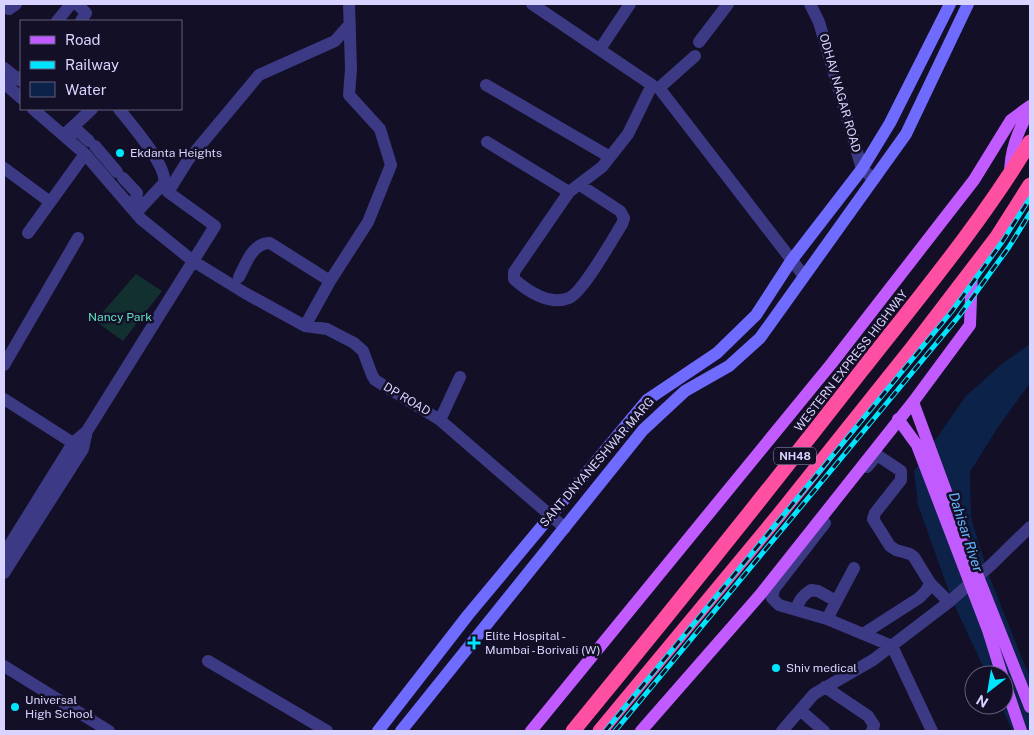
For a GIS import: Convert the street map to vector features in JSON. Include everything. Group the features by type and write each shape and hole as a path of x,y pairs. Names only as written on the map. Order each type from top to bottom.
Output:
{"highway":[{"name":"WESTERN EXPRESS HIGHWAY","path":"573,731 758,504 947,263 983,215 1030,142"},
{"name":"NH48","path":"600,731 784,509 914,347 997,237 1029,187"}],"main road":[{"path":"1010,175 1012,151 1019,128 1030,107"},
{"path":"531,731 826,371 974,180 1011,120 1030,107"},
{"path":"641,731 760,595 913,402 970,325 972,270"},
{"path":"913,402 971,559 1030,707"},
{"path":"898,420 917,445 988,630 999,665"},
{"path":"1014,710 1021,731"}],"street":[{"path":"4,6 8,9 16,4"},
{"path":"58,20 71,4"},
{"path":"76,4 86,13 82,20"},
{"path":"300,321 327,279 368,222 391,165 380,129 349,94 351,69 349,4"},
{"path":"532,4 652,85 628,134 602,167 569,192 514,272 514,279 542,298 555,300 570,298 581,287 622,224 624,218 620,211 580,185"},
{"path":"600,49 630,4"},
{"path":"699,42 728,4"},
{"name":"ODHAV NAGAR ROAD","path":"810,4 819,22 862,169 874,179"},
{"name":"SANT DNYANESHWAR MARG","path":"378,731 468,615 647,400 717,353 756,315 791,261 862,169 890,123 950,4"},
{"name":"SANT DNYANESHWAR MARG","path":"401,731 643,430 685,391 729,366 760,338 906,134 968,4"},
{"path":"4,554 73,443 87,431 215,226 168,192 188,160 259,75 335,41 350,24"},
{"path":"695,56 659,88 804,276"},
{"path":"4,68 17,89"},
{"path":"486,85 610,157"},
{"path":"34,110 90,147 102,164 120,175 137,193 133,209"},
{"path":"48,110 64,131"},
{"path":"64,131 83,110"},
{"path":"64,131 91,110"},
{"path":"120,110 152,151 165,178 164,183 133,209"},
{"path":"487,142 569,192"},
{"path":"28,233 90,147"},
{"name":"DP ROAD","path":"102,164 133,209 193,261 300,321 327,329 354,342 363,351 375,380 440,420 565,528"},
{"path":"4,168 50,202"},
{"path":"4,365 78,238"},
{"path":"267,303 239,282 253,251 264,243 270,243 327,279"},
{"path":"440,420 460,377"},
{"path":"4,399 73,443"},
{"path":"4,573 83,449 87,431"},
{"path":"932,731 892,646 827,619 774,602 772,594 878,455 901,471 902,476 901,480 875,513 873,519 890,546 914,557 930,583 951,601"},
{"path":"782,731 814,694 874,660 951,601 1030,527"},
{"path":"827,619 854,568"},
{"path":"863,634 920,598 930,583"},
{"path":"796,610 804,595 811,590 818,591 836,601"},
{"path":"208,661 327,731"},
{"path":"4,666 108,731"},
{"path":"825,687 868,716 874,726 872,731"},
{"path":"800,710 824,731"}],"green space":[{"name":"Nancy Park","path":"136,274 162,291 123,341 95,321"}],"water":[{"name":"Dahisar River","path":"1030,344 1030,383 998,427 970,472 971,518 988,573 1030,678 1030,731 1012,731 1005,715 1014,715 1014,665 982,665 952,600 918,505 914,471 965,397 1003,363"}],"railway":[{"path":"605,731 952,311 1002,242 1030,198"},
{"path":"615,731 959,316 1009,247 1030,213"}],"place":[{"name":"Ekdanta Heights","path":"120,153"},
{"name":"Elite Hospital - Mumbai - Borivali (W)","path":"474,643"},
{"name":"Shiv medical","path":"776,668"},
{"name":"Universal High School","path":"15,707"}]}
